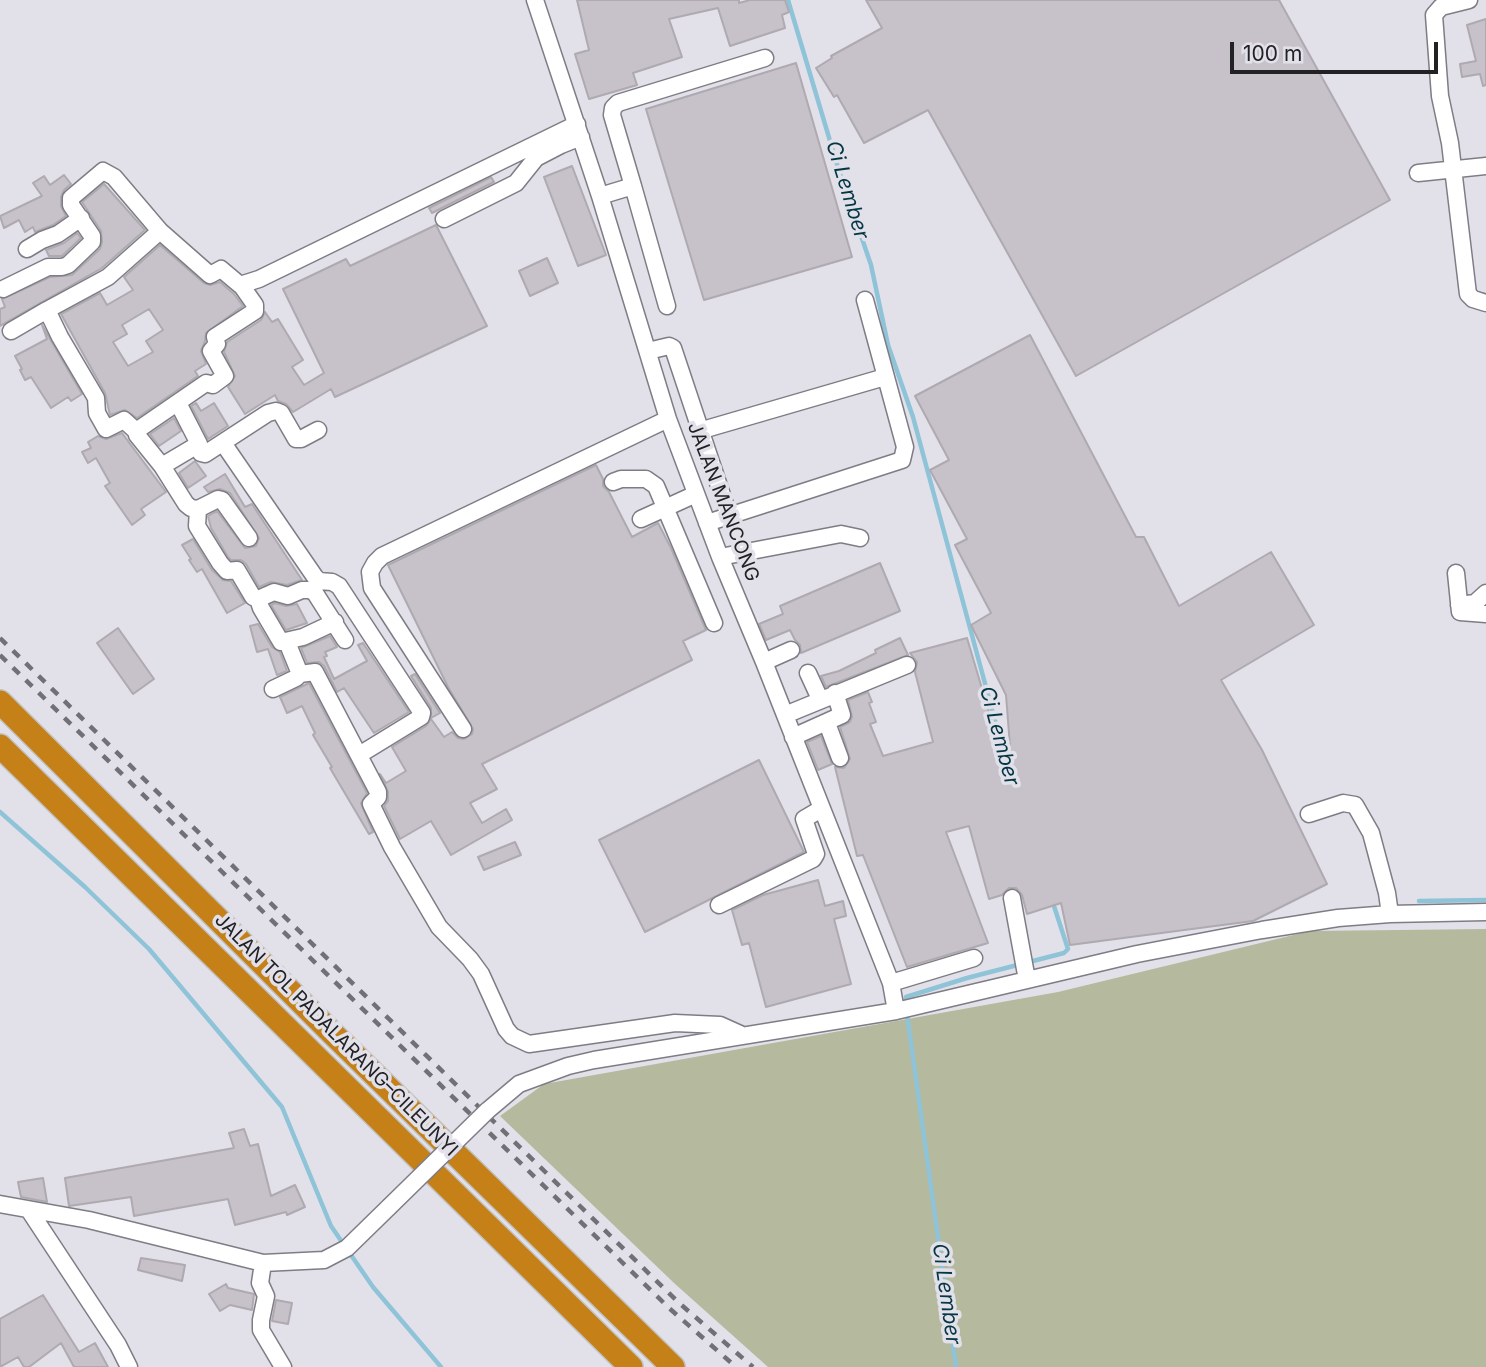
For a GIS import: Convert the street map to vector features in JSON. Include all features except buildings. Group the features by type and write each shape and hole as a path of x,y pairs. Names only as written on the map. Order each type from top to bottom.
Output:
{"highway":[{"name":"JALAN TOL PADALARANG–CILEUNYI","path":"0,702 673,1367"},
{"name":"JALAN TOL PADALARANG–CILEUNYI","path":"0,746 631,1367"}],"street":[{"name":"JALAN MANCONG","path":"535,0 600,195 668,419 720,557 898,1000"},
{"path":"1469,0 1441,7 1434,15 1440,96 1453,170 1468,294 1472,299 1486,303"},
{"path":"667,306 612,115 613,108 618,103 765,58"},
{"path":"444,219 516,183 536,158 561,145 579,131"},
{"path":"241,285 579,131"},
{"path":"1418,173 1486,166"},
{"path":"3,289 42,269 62,267 75,260 93,239 71,205 71,198 103,171 114,177 160,231 210,275 221,269 241,285 255,304 255,311 215,337 217,344 211,351 225,376 213,385 205,383 136,431"},
{"path":"600,195 632,186"},
{"path":"27,249 58,234 81,218"},
{"path":"10,331 108,277 160,231"},
{"path":"707,523 902,460 905,447 865,300"},
{"path":"47,310 96,398 97,413 106,429 124,419 162,466 186,504 198,509 218,499 222,500 249,538"},
{"path":"648,351 669,346 673,348 729,516"},
{"path":"699,431 886,377"},
{"path":"178,403 203,454 276,411 281,413 290,433 296,439 318,430"},
{"path":"463,729 372,588 370,572 375,563 382,556 406,544 668,419"},
{"path":"223,443 314,577 319,582 332,582 339,586 422,713 421,718 359,755"},
{"path":"162,466 199,444"},
{"path":"613,482 621,479 646,479 656,486 714,623"},
{"path":"641,519 696,494"},
{"path":"198,509 197,526 220,563 227,571 237,570 253,597 258,598 274,592 289,596 302,590 310,590 315,593 345,640"},
{"path":"720,557 841,534 860,538"},
{"path":"1456,573 1460,612 1486,614"},
{"path":"1459,605 1475,603 1486,593"},
{"path":"258,598 276,637 281,642 303,637 335,622"},
{"path":"287,642 300,674"},
{"path":"764,662 791,650"},
{"path":"785,715 906,665"},
{"path":"273,689 300,674 315,672 377,792 378,797 371,804 392,847 439,927 470,959 481,975 506,1029 516,1039 528,1044 675,1023 720,1025 740,1034"},
{"path":"793,737 843,714 808,673"},
{"path":"827,723 840,758"},
{"path":"1309,814 1343,803 1355,805 1371,833 1390,914"},
{"path":"719,905 813,859 816,854 804,819 821,809"},
{"path":"1013,898 1026,969"},
{"path":"0,1204 89,1220 263,1263 324,1261 347,1248 487,1111 519,1084 568,1066 740,1034 1026,969 1068,969 1210,939 1338,918 1486,912"},
{"path":"898,1000 974,958"},
{"path":"29,1210 118,1345 129,1367"},
{"path":"263,1263 260,1283 266,1296 260,1325 283,1367"},
{"path":"118,1345 141,1367"}],"green space":[{"path":"1486,929 1486,1367 768,1367 674,1283 500,1116 544,1084 1058,992 1310,931"}],"waterway":[{"name":"Ci Lember","path":"788,0 839,171 871,265 888,345 913,417 1010,776"},
{"path":"0,812 85,887 149,949 282,1107 331,1226 373,1287 441,1367"},
{"name":"Ci Lember","path":"906,1005 906,997 1064,953 1068,949 1052,900"},
{"path":"1419,901 1486,900"},
{"name":"Ci Lember","path":"907,1014 956,1367"}],"railway":[{"path":"0,638 678,1302 753,1367"},
{"path":"0,655 669,1308 736,1367"}]}
